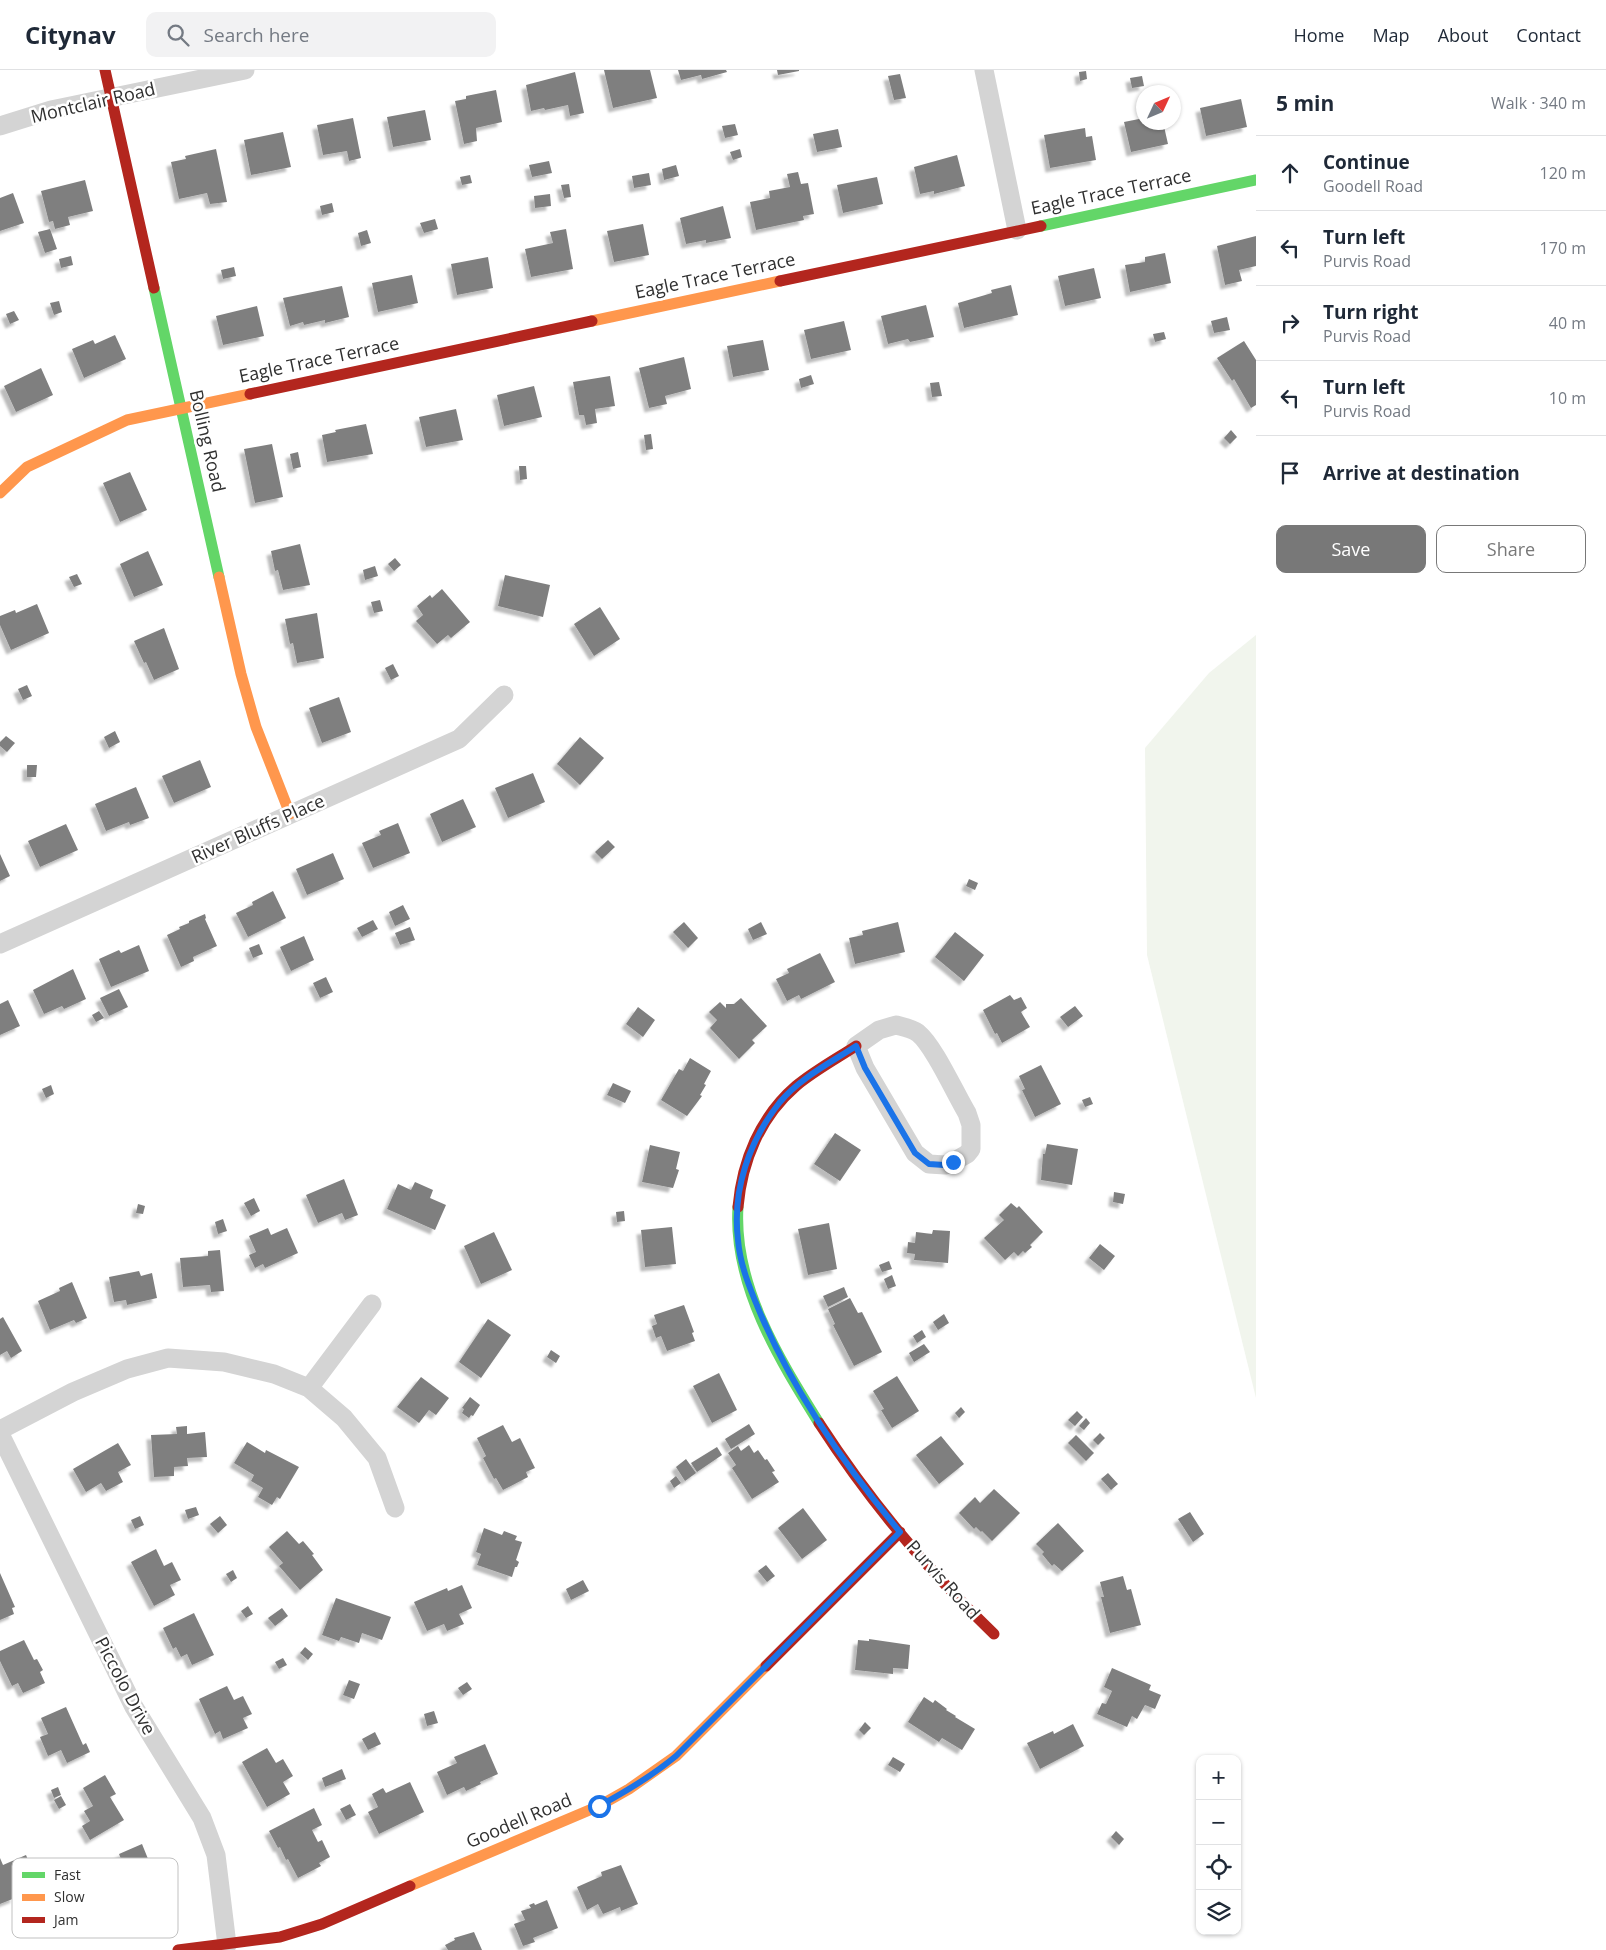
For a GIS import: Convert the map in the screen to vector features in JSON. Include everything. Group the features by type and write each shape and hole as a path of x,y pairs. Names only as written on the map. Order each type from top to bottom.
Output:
{"street":[{"name":"Bolling Road","path":"105,70 240,674 256,727 290,814"},
{"name":"Montclair Road","path":"0,126 51,110 245,70"},
{"path":"984,70 1017,230"},
{"name":"Eagle Trace Terrace","path":"0,492 27,467 127,420 1256,180"},
{"name":"River Bluffs Place","path":"0,944 459,739 504,695"},
{"name":"Purvis Road","path":"856,1046 865,1068 915,1153 929,1164 944,1165 967,1154 971,1149 971,1125 967,1113 929,1046 918,1033 908,1028 896,1025 879,1030 804,1079 782,1101 763,1127 748,1156 738,1198 738,1239 748,1284 771,1338 790,1373 841,1456 868,1493 938,1578 994,1634"},
{"path":"309,1388 372,1304"},
{"path":"0,1432 73,1392 128,1369 168,1358 224,1362 274,1374 309,1388 344,1418 377,1458 395,1508"},
{"name":"Piccolo Drive","path":"0,1432 134,1707 202,1818 216,1855 227,1945"},
{"name":"Goodell Road","path":"178,1950 280,1937 322,1924 599,1806 629,1790 676,1756 900,1532"}],"shaded area":[{"path":"1256,635 1256,1398 1147,955 1145,748 1209,673"}],"building":[{"path":"604,70 650,70 657,98 613,108"},
{"path":"678,70 726,70 727,72 702,79 701,75 681,80"},
{"path":"777,70 799,70 799,71 778,75"},
{"path":"1086,71 1087,79 1080,81 1079,72"},
{"path":"575,72 584,113 570,116 568,105 531,111 526,85"},
{"path":"900,74 906,98 894,100 888,76"},
{"path":"1142,76 1144,85 1136,85 1136,87 1132,88 1130,78"},
{"path":"496,90 502,122 476,128 477,141 464,144 455,101 466,99 466,96"},
{"path":"1241,99 1247,127 1206,136 1200,108"},
{"path":"425,110 431,140 393,147 387,117"},
{"path":"353,118 361,158 349,161 347,151 323,155 317,125"},
{"path":"1136,120 1136,130 1165,130 1168,144 1131,152 1124,122"},
{"path":"735,124 738,135 725,138 722,126"},
{"path":"1085,128 1086,137 1092,136 1096,160 1050,168 1044,135"},
{"path":"838,129 842,147 817,152 813,134"},
{"path":"283,132 291,167 251,175 244,140"},
{"path":"216,149 227,202 210,204 207,193 179,199 171,162 186,159 185,156"},
{"path":"740,149 742,157 733,160 730,152"},
{"path":"957,155 965,186 934,194 934,191 920,194 914,167"},
{"path":"549,161 552,173 532,177 529,165"},
{"path":"676,165 679,176 664,180 662,169"},
{"path":"798,172 801,184 808,183 814,214 803,216 804,220 756,230 750,202 770,198 769,191 790,187 787,174"},
{"path":"649,173 651,185 634,188 632,176"},
{"path":"470,175 472,183 462,185 460,177"},
{"path":"877,177 883,204 843,213 837,185"},
{"path":"85,180 93,211 68,217 70,225 55,229 53,221 49,222 41,191"},
{"path":"569,184 571,197 564,198 561,185"},
{"path":"13,193 24,223 0,231 0,198"},
{"path":"550,194 551,206 535,208 534,196"},
{"path":"332,203 334,212 322,215 320,206"},
{"path":"723,206 731,238 706,243 706,240 686,244 680,218"},
{"path":"435,219 438,229 424,233 420,223"},
{"path":"643,224 649,255 614,262 607,231"},
{"path":"50,229 57,249 45,253 38,232"},
{"path":"566,229 573,269 531,277 525,249 553,243 550,232"},
{"path":"367,230 371,243 361,246 358,233"},
{"path":"1256,236 1256,266 1239,270 1242,281 1225,285 1217,246"},
{"path":"1165,253 1171,283 1130,292 1125,265 1145,262 1145,257"},
{"path":"71,256 73,265 61,268 59,259"},
{"path":"488,257 493,288 457,295 451,264"},
{"path":"234,267 236,276 223,279 221,270"},
{"path":"1094,268 1101,298 1065,306 1058,276"},
{"path":"412,275 418,303 378,312 372,283"},
{"path":"1011,285 1018,315 964,328 958,303 992,293 991,290"},
{"path":"342,286 349,317 325,323 325,320 304,325 303,322 290,326 283,298"},
{"path":"59,301 62,312 54,315 50,303"},
{"path":"926,305 934,337 910,342 908,339 888,344 881,316"},
{"path":"257,306 264,336 223,345 216,316"},
{"path":"14,311 19,320 10,324 6,314"},
{"path":"1227,317 1230,330 1214,333 1211,321"},
{"path":"844,321 851,350 811,359 804,330"},
{"path":"1164,332 1166,339 1155,342 1153,334"},
{"path":"115,335 126,359 84,378 72,349 93,340 95,344"},
{"path":"763,340 769,370 733,377 727,346"},
{"path":"1244,341 1256,360 1256,405 1251,408 1234,379 1232,381 1217,358"},
{"path":"684,357 691,389 665,396 667,404 649,408 639,368"},
{"path":"41,368 53,395 16,412 4,386"},
{"path":"811,375 814,384 801,388 799,379"},
{"path":"610,376 615,406 595,409 597,423 586,425 584,415 579,415 573,382"},
{"path":"939,382 942,396 932,397 930,383"},
{"path":"534,386 542,417 504,426 497,395"},
{"path":"456,409 463,440 426,447 419,417"},
{"path":"366,424 373,454 327,462 322,435 336,432 335,430"},
{"path":"1231,430 1237,437 1230,444 1224,438"},
{"path":"651,434 653,449 646,450 644,435"},
{"path":"272,444 283,497 255,503 244,449"},
{"path":"298,452 301,467 293,469 290,454"},
{"path":"519,466 526,466 527,479 520,480"},
{"path":"130,472 147,510 120,522 103,483"},
{"path":"300,544 310,585 283,590 278,570 275,571 271,551"},
{"path":"148,551 163,585 134,597 120,564"},
{"path":"395,558 401,565 394,571 388,564"},
{"path":"375,566 378,576 365,580 363,570"},
{"path":"77,574 82,584 74,587 69,577"},
{"path":"505,575 550,585 543,617 498,606"},
{"path":"442,589 470,622 451,638 448,635 437,644 416,621 423,615 417,606 430,595 432,598"},
{"path":"380,600 383,611 374,613 371,602"},
{"path":"37,604 49,633 11,650 0,625 0,616 15,610 16,613"},
{"path":"600,607 620,639 594,656 574,624"},
{"path":"317,613 324,658 297,663 293,643 290,644 285,619"},
{"path":"164,628 179,669 154,680 134,641"},
{"path":"393,664 399,676 391,680 385,668"},
{"path":"27,685 32,696 23,700 18,689"},
{"path":"339,697 351,732 322,743 309,708"},
{"path":"115,731 120,742 109,748 104,737"},
{"path":"6,736 15,743 7,752 0,746 0,742"},
{"path":"580,737 604,758 580,785 557,764"},
{"path":"200,760 211,787 174,803 162,776"},
{"path":"27,765 37,765 36,777 27,777"},
{"path":"533,773 545,802 508,818 495,788"},
{"path":"136,787 149,818 130,825 129,822 106,831 95,804"},
{"path":"463,799 476,827 442,842 430,814"},
{"path":"398,823 410,853 373,868 362,843 381,835 379,831"},
{"path":"66,824 78,850 40,867 28,841"},
{"path":"608,840 615,847 602,859 595,852"},
{"path":"333,853 344,879 307,895 296,869"},
{"path":"0,854 10,876 0,881"},
{"path":"969,879 978,883 975,890 966,886"},
{"path":"273,891 286,918 248,937 236,913 253,905 252,902"},
{"path":"403,905 410,919 395,926 389,912"},
{"path":"205,914 205,919 217,946 193,957 194,961 181,967 167,935 180,929 179,927 189,923 189,921"},
{"path":"373,920 378,929 362,937 357,928"},
{"path":"684,922 698,938 688,948 673,932"},
{"path":"761,922 767,934 753,940 748,929"},
{"path":"898,922 905,952 855,964 849,938 863,935 862,931"},
{"path":"410,927 415,940 400,945 395,933"},
{"path":"955,932 984,955 964,981 935,957"},
{"path":"304,936 314,960 291,971 280,947"},
{"path":"259,944 263,954 253,958 249,948"},
{"path":"139,945 149,971 111,987 99,959 119,950 121,953"},
{"path":"820,953 835,982 801,999 799,995 787,1001 776,979 789,973 787,969"},
{"path":"73,969 86,999 64,1009 62,1006 44,1014 33,990"},
{"path":"326,977 333,992 320,998 313,983"},
{"path":"119,989 128,1007 109,1016 100,998"},
{"path":"1010,995 1014,1000 1021,997 1027,1008 1021,1012 1030,1027 1002,1043 997,1033 995,1034 983,1010"},
{"path":"741,998 767,1026 752,1040 755,1043 739,1059 710,1028 717,1020 709,1012 720,1002 726,1008 726,1004 734,1004"},
{"path":"8,1000 20,1026 0,1035 0,1004"},
{"path":"1075,1006 1083,1016 1068,1027 1060,1017"},
{"path":"638,1007 655,1020 643,1037 626,1024"},
{"path":"99,1011 104,1018 96,1022 92,1015"},
{"path":"690,1058 711,1071 700,1095 702,1096 687,1116 661,1100 679,1069 683,1071"},
{"path":"1041,1065 1061,1104 1035,1117 1022,1090 1025,1089 1019,1076"},
{"path":"613,1083 631,1091 625,1103 607,1095"},
{"path":"51,1085 54,1094 46,1098 42,1089"},
{"path":"1090,1097 1093,1104 1085,1107 1082,1100"},
{"path":"835,1133 861,1150 840,1181 814,1164"},
{"path":"1047,1144 1078,1149 1072,1185 1041,1180 1043,1154 1045,1154"},
{"path":"650,1145 680,1152 676,1169 679,1170 673,1188 642,1182"},
{"path":"344,1179 358,1215 345,1220 342,1213 318,1223 306,1195"},
{"path":"415,1182 433,1190 430,1198 446,1205 435,1230 387,1209 398,1184 411,1190"},
{"path":"1114,1192 1125,1194 1123,1204 1113,1202"},
{"path":"254,1198 260,1211 251,1216 244,1203"},
{"path":"1011,1203 1017,1208 1019,1206 1043,1232 1025,1253 1023,1251 1018,1256 1014,1252 1005,1260 984,1238 1004,1220 999,1215"},
{"path":"138,1204 145,1206 143,1214 136,1213"},
{"path":"624,1211 625,1221 617,1222 616,1212"},
{"path":"223,1219 227,1231 218,1234 215,1222"},
{"path":"829,1223 837,1269 808,1275 798,1229"},
{"path":"672,1227 676,1264 645,1267 641,1230"},
{"path":"268,1228 271,1235 287,1228 298,1253 265,1268 263,1264 255,1268 249,1255 256,1252 249,1236"},
{"path":"933,1230 950,1231 948,1263 914,1260 915,1254 907,1253 908,1242 915,1243 916,1232 932,1234"},
{"path":"494,1232 512,1270 481,1284 464,1246"},
{"path":"1100,1244 1115,1256 1104,1270 1089,1258"},
{"path":"220,1250 224,1291 211,1292 210,1285 183,1287 180,1258 208,1256 208,1251"},
{"path":"889,1261 892,1269 882,1272 879,1265"},
{"path":"139,1271 141,1276 152,1273 157,1298 127,1305 126,1300 114,1302 109,1277"},
{"path":"892,1275 896,1286 888,1289 884,1279"},
{"path":"72,1282 87,1318 76,1323 74,1320 50,1330 38,1301 60,1291 59,1288"},
{"path":"844,1287 848,1297 828,1307 823,1296"},
{"path":"850,1298 858,1313 862,1312 882,1352 854,1366 833,1325 835,1324 828,1309"},
{"path":"684,1305 694,1332 692,1333 695,1341 667,1351 661,1336 656,1338 652,1326 657,1324 654,1315"},
{"path":"944,1314 949,1323 938,1330 933,1322"},
{"path":"3,1317 22,1351 11,1358 7,1351 0,1355 0,1319"},
{"path":"488,1319 511,1335 481,1378 459,1362"},
{"path":"922,1330 926,1337 917,1343 913,1336"},
{"path":"924,1344 930,1352 914,1362 909,1353"},
{"path":"551,1350 560,1356 556,1363 547,1357"},
{"path":"719,1373 737,1410 712,1423 693,1386"},
{"path":"897,1376 919,1411 892,1428 881,1410 884,1409 873,1391"},
{"path":"421,1377 449,1398 436,1415 429,1410 419,1423 397,1407"},
{"path":"470,1397 480,1405 473,1416 471,1415 469,1418 462,1413 464,1409 462,1408"},
{"path":"961,1407 965,1412 959,1418 955,1413"},
{"path":"1077,1411 1083,1417 1075,1426 1068,1420"},
{"path":"1086,1418 1090,1423 1084,1430 1079,1426"},
{"path":"749,1424 755,1434 731,1449 725,1439"},
{"path":"503,1425 512,1442 520,1438 535,1468 526,1472 528,1477 503,1490 496,1478 494,1479 483,1458 486,1456 477,1438"},
{"path":"187,1426 187,1434 205,1432 207,1457 187,1458 188,1466 174,1467 174,1476 154,1477 151,1435 177,1434 176,1427"},
{"path":"1100,1433 1105,1438 1098,1445 1093,1440"},
{"path":"1076,1435 1094,1453 1086,1461 1068,1443"},
{"path":"941,1436 964,1464 939,1484 916,1455"},
{"path":"247,1442 265,1453 266,1450 299,1467 280,1499 277,1497 272,1505 258,1497 263,1488 251,1481 254,1475 234,1463"},
{"path":"118,1443 131,1465 118,1472 123,1482 106,1491 101,1483 86,1492 73,1469"},
{"path":"749,1445 754,1453 758,1450 765,1460 767,1459 775,1471 772,1472 779,1482 752,1499 732,1468 736,1465 728,1453 738,1446 741,1451"},
{"path":"717,1447 722,1455 697,1472 691,1463"},
{"path":"686,1459 696,1473 685,1481 676,1467"},
{"path":"1108,1473 1118,1484 1111,1490 1101,1479"},
{"path":"676,1476 681,1483 674,1488 670,1481"},
{"path":"994,1489 1020,1513 992,1541 976,1527 974,1529 959,1513 975,1497 980,1503"},
{"path":"196,1507 199,1515 188,1519 185,1510"},
{"path":"803,1508 827,1540 802,1559 778,1528"},
{"path":"1190,1512 1204,1534 1193,1542 1178,1519"},
{"path":"140,1516 144,1525 135,1529 131,1520"},
{"path":"220,1516 227,1525 218,1533 210,1524"},
{"path":"1058,1523 1084,1551 1062,1571 1054,1564 1052,1566 1042,1554 1044,1552 1036,1544"},
{"path":"484,1528 502,1535 504,1531 517,1536 515,1540 522,1542 516,1560 519,1562 517,1567 515,1567 512,1577 477,1565 481,1554 476,1552"},
{"path":"287,1531 299,1544 303,1541 314,1554 312,1555 323,1570 300,1590 279,1566 283,1563 269,1547"},
{"path":"156,1549 164,1566 172,1562 181,1580 170,1585 175,1595 154,1606 131,1562"},
{"path":"766,1565 775,1576 767,1582 758,1571"},
{"path":"233,1570 237,1578 231,1582 226,1574"},
{"path":"0,1573 15,1607 12,1608 14,1614 0,1620"},
{"path":"1123,1576 1127,1590 1131,1589 1141,1625 1110,1633 1101,1597 1104,1597 1100,1582"},
{"path":"583,1580 589,1591 571,1600 566,1589"},
{"path":"462,1585 472,1608 459,1614 464,1624 447,1631 444,1624 427,1631 414,1602 447,1588 448,1591"},
{"path":"336,1598 391,1617 382,1640 362,1633 359,1643 341,1637 339,1641 322,1635"},
{"path":"248,1606 253,1614 246,1618 241,1611"},
{"path":"282,1608 288,1616 275,1626 268,1618"},
{"path":"194,1613 214,1655 192,1665 187,1654 181,1657 176,1647 173,1649 163,1628"},
{"path":"869,1639 910,1645 908,1669 893,1668 893,1674 855,1670 858,1640 869,1641"},
{"path":"24,1640 34,1660 37,1659 43,1670 40,1672 45,1683 23,1693 18,1683 12,1686 0,1661 0,1651"},
{"path":"305,1647 313,1654 308,1660 300,1653"},
{"path":"283,1658 287,1665 279,1669 275,1662"},
{"path":"1112,1668 1151,1685 1149,1690 1161,1695 1155,1709 1145,1705 1137,1719 1132,1716 1127,1727 1097,1714 1102,1703 1106,1704 1112,1691 1104,1687"},
{"path":"349,1680 360,1684 354,1699 343,1695"},
{"path":"467,1682 472,1689 463,1695 458,1688"},
{"path":"227,1686 234,1700 243,1696 252,1714 243,1718 248,1728 223,1739 220,1731 215,1734 199,1699"},
{"path":"924,1697 933,1703 935,1700 955,1717 975,1729 962,1750 942,1738 939,1742 908,1722"},
{"path":"66,1707 83,1745 86,1743 90,1752 67,1763 61,1750 48,1756 40,1737 48,1734 41,1718"},
{"path":"434,1711 438,1723 427,1726 424,1714"},
{"path":"865,1722 871,1728 864,1735 859,1730"},
{"path":"1073,1724 1084,1746 1040,1769 1027,1743 1053,1731 1054,1734"},
{"path":"375,1732 381,1744 368,1750 362,1739"},
{"path":"485,1744 498,1774 466,1791 464,1787 447,1795 437,1772 457,1763 454,1757"},
{"path":"267,1748 276,1763 283,1759 293,1776 283,1782 290,1794 267,1807 242,1762"},
{"path":"893,1757 905,1764 900,1772 888,1765"},
{"path":"342,1769 346,1779 325,1787 322,1778"},
{"path":"105,1775 116,1794 110,1797 124,1820 90,1840 82,1826 90,1821 84,1811 93,1806 83,1788"},
{"path":"410,1782 424,1812 379,1834 368,1812 378,1807 372,1794 383,1788 386,1793"},
{"path":"58,1787 61,1795 54,1798 51,1790"},
{"path":"61,1796 66,1805 59,1809 54,1800"},
{"path":"350,1804 356,1815 346,1820 340,1809"},
{"path":"314,1808 322,1825 312,1830 318,1842 322,1840 330,1857 319,1863 321,1866 298,1878 269,1831"},
{"path":"1116,1831 1124,1839 1119,1845 1111,1837"},
{"path":"142,1844 148,1858 121,1858 119,1854"},
{"path":"0,1858 3,1865 12,1861 12,1899 0,1904"},
{"path":"621,1865 638,1904 621,1911 620,1907 603,1914 598,1904 587,1910 577,1887 602,1876 601,1872"},
{"path":"547,1900 558,1928 533,1938 535,1942 523,1946 514,1924 525,1920 521,1911 531,1908 529,1905 534,1903 535,1905"},
{"path":"474,1932 482,1950 448,1950 445,1945 455,1940 454,1938"}],"traffic: fast":[{"path":"1041,226 1256,180"},
{"path":"154,288 219,577"},
{"path":"738,1207 738,1236 743,1265 751,1293 774,1347 819,1423"}],"traffic: slow":[{"path":"592,321 780,281"},
{"path":"0,493 27,467 127,420 250,394"},
{"path":"219,577 241,674 256,727 290,814"},
{"path":"410,1886 599,1806 629,1789 676,1756 766,1666"}],"traffic: jam":[{"path":"105,70 154,288"},
{"path":"780,281 1041,226"},
{"path":"250,394 592,321"},
{"path":"738,1207 740,1190 749,1157 755,1141 772,1112 796,1086 856,1046"},
{"path":"819,1423 838,1452 900,1533 945,1585 994,1634"},
{"path":"766,1666 900,1532"},
{"path":"178,1950 280,1937 322,1924 410,1886"}],"route":[{"path":"599,1806 629,1790 676,1756 900,1532 841,1456 811,1410 771,1338 748,1284 738,1239 738,1198 748,1156 763,1127 782,1101 804,1079 856,1046 865,1068 915,1153 929,1164 944,1165 953,1162"}]}
